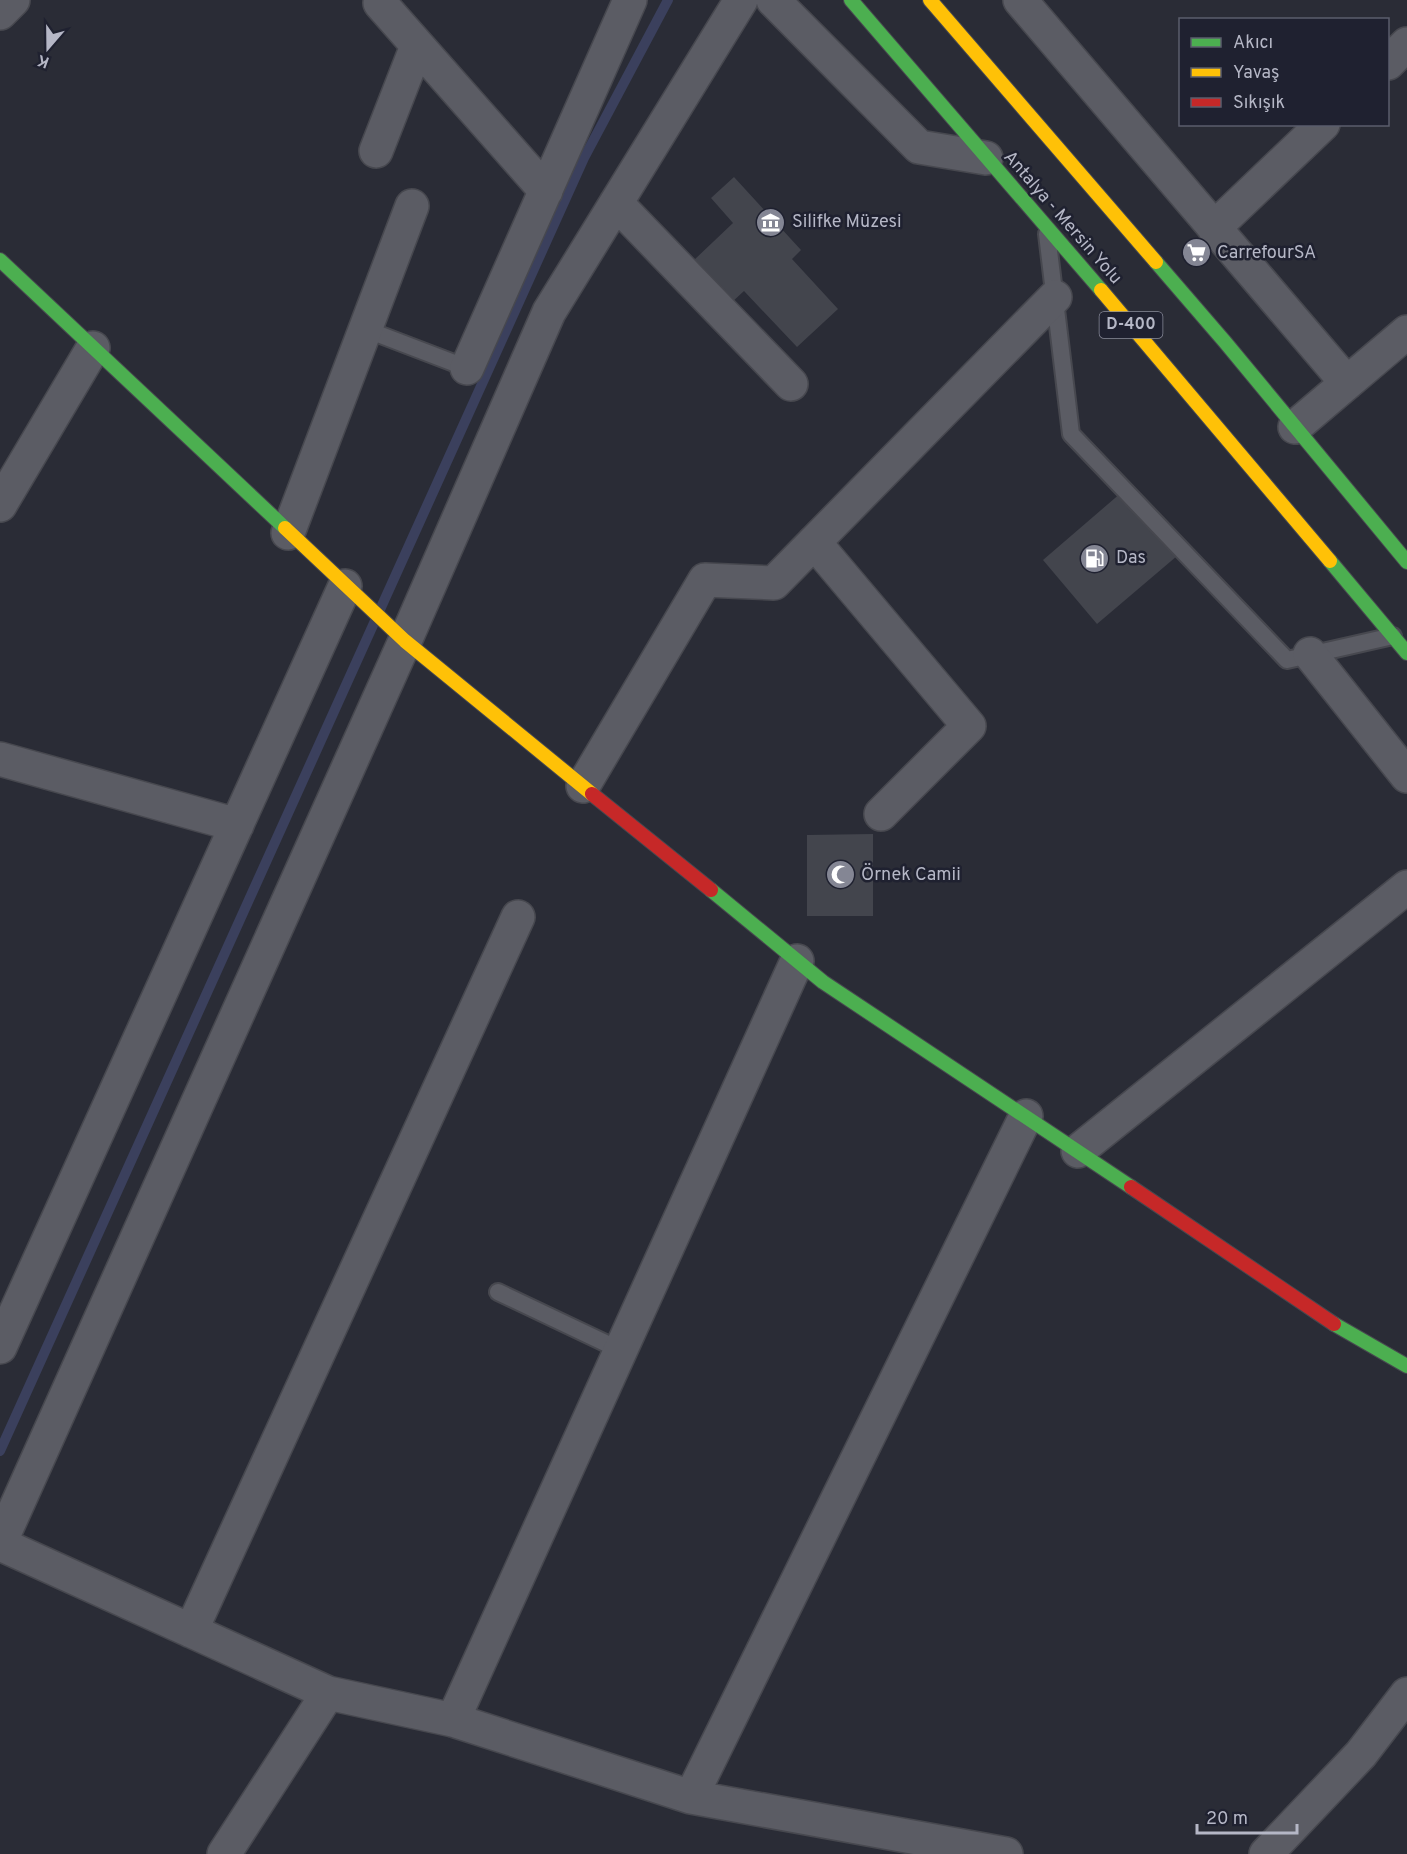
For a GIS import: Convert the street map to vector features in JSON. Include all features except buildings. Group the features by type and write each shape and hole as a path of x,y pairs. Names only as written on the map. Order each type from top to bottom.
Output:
{"main road":[{"name":"Antalya - Mersin Yolu","path":"851,0 1407,653"},
{"path":"930,0 1225,342 1407,562"},
{"path":"0,261 405,641 823,982 1026,1116 1325,1319 1407,1366"}],"street":[{"path":"0,13 13,0"},
{"path":"467,368 630,0"},
{"path":"741,0 549,312 405,641 0,1544 327,1693 453,1720 691,1797 1006,1854"},
{"path":"773,0 919,147 986,158"},
{"path":"1020,0 1347,383"},
{"path":"380,3 546,191"},
{"path":"1389,62 1407,44"},
{"path":"376,151 417,46"},
{"path":"1214,228 1321,126"},
{"path":"616,203 791,384"},
{"path":"288,533 412,206"},
{"path":"583,786 705,580 774,583 1054,297"},
{"path":"1295,427 1407,332"},
{"path":"0,505 93,348"},
{"path":"814,542 969,726 881,814"},
{"path":"0,1347 345,586"},
{"path":"1310,654 1407,776"},
{"path":"0,759 237,825"},
{"path":"1078,1151 1407,886"},
{"path":"191,1631 518,917"},
{"path":"453,1720 797,961"},
{"path":"691,1797 1026,1116"},
{"path":"224,1854 327,1693"},
{"path":"1266,1854 1361,1755 1407,1694"}],"lane":[{"path":"1046,227 1071,434 1287,660 1393,636"},
{"path":"365,329 467,368"},
{"path":"498,1292 620,1350"}],"waterway":[{"path":"0,1451 584,158 668,0"}],"traffic: fast":[{"path":"851,0 1101,290"},
{"path":"0,260 285,528"},
{"path":"1156,262 1407,562"},
{"path":"1330,561 1407,653"},
{"path":"711,890 823,982 1131,1187"},
{"path":"1334,1324 1407,1366"}],"traffic: slow":[{"path":"930,0 1156,262"},
{"path":"1101,290 1330,561"},
{"path":"285,528 405,641 592,794"}],"traffic: jam":[{"path":"592,794 711,890"},
{"path":"1131,1187 1334,1324"}],"place":[{"name":"Silifke Müzesi","path":"771,222"},
{"name":"CarrefourSA","path":"1196,253"},
{"name":"Das","path":"1095,558"},
{"name":"Örnek Camii","path":"840,875"}]}
